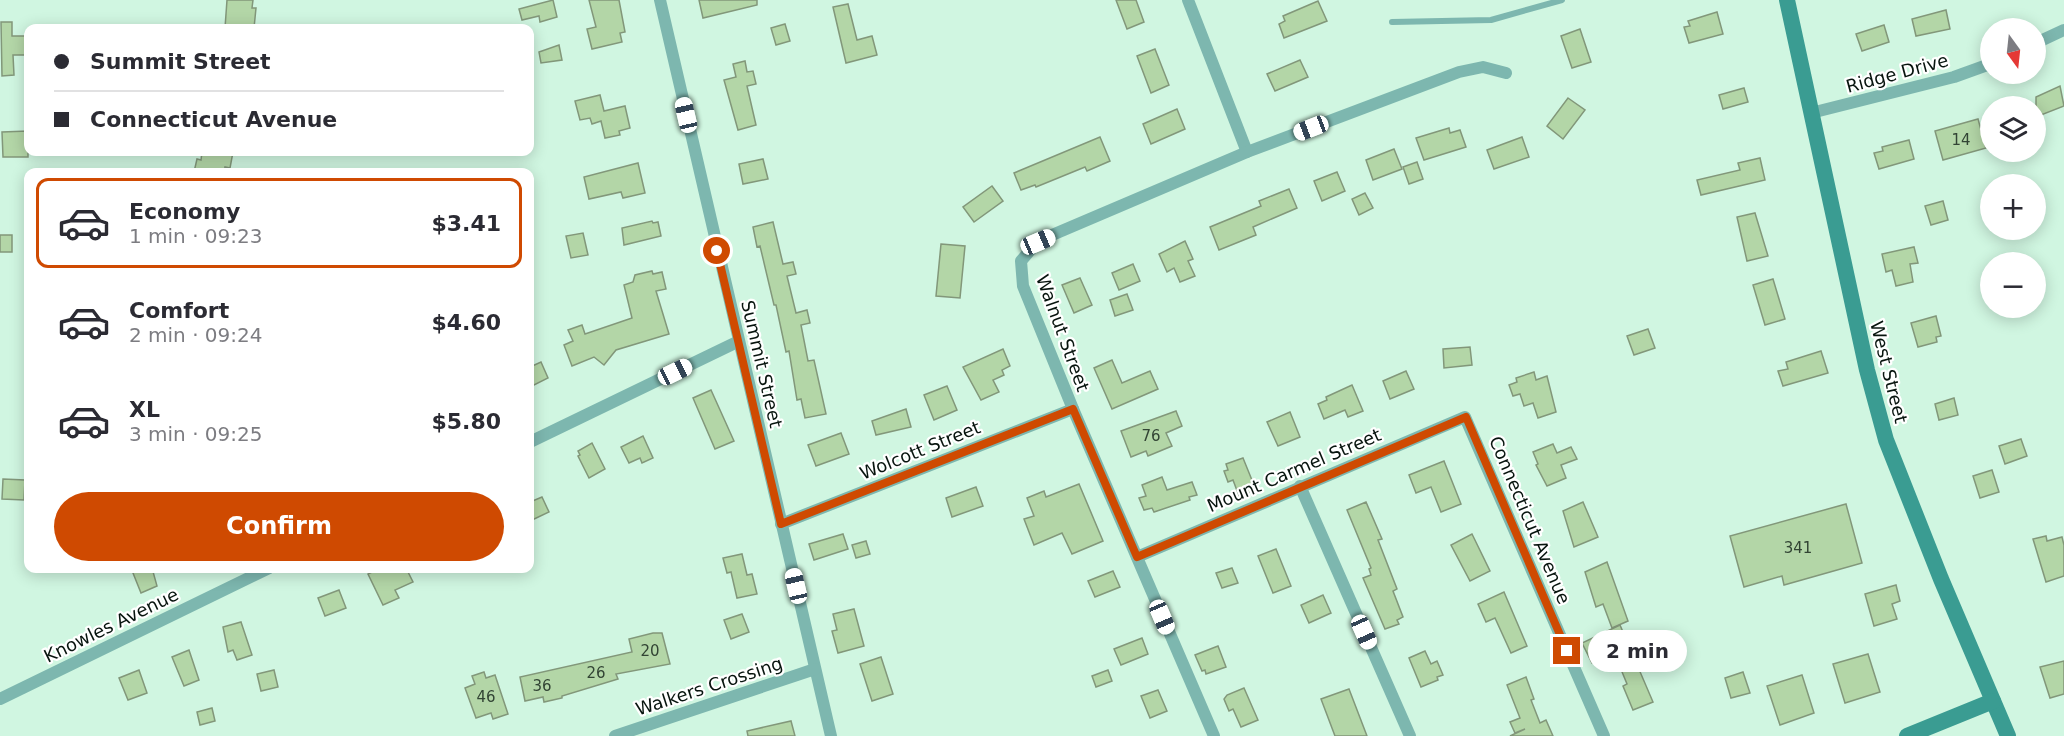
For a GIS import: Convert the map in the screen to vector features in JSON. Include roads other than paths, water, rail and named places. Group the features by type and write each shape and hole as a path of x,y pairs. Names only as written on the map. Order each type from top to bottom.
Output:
{"main road":[{"name":"West Street","path":"1787,0 1867,370 1886,440 2008,736"},
{"path":"1907,736 1993,701"}],"street":[{"name":"Summit Street","path":"660,0 737,342 831,736"},
{"path":"1188,0 1247,152"},
{"path":"2046,38 2064,30"},
{"name":"Walnut Street","path":"1214,736 1073,409 1023,286 1021,261 1038,242 1247,152 1459,72 1483,67 1506,73"},
{"name":"Ridge Drive","path":"1811,113 1954,77 1980,68"},
{"path":"534,440 737,342"},
{"name":"Wolcott Street","path":"781,524 1073,409"},
{"name":"Mount Carmel Street","path":"1137,557 1466,417"},
{"name":"Connecticut Avenue","path":"1466,417 1604,736"},
{"path":"1300,486 1410,736"},
{"name":"Knowles Avenue","path":"0,699 259,573"},
{"name":"Walkers Crossing","path":"615,736 815,669"}],"lane":[{"path":"1392,22 1491,20 1562,0"}]}
